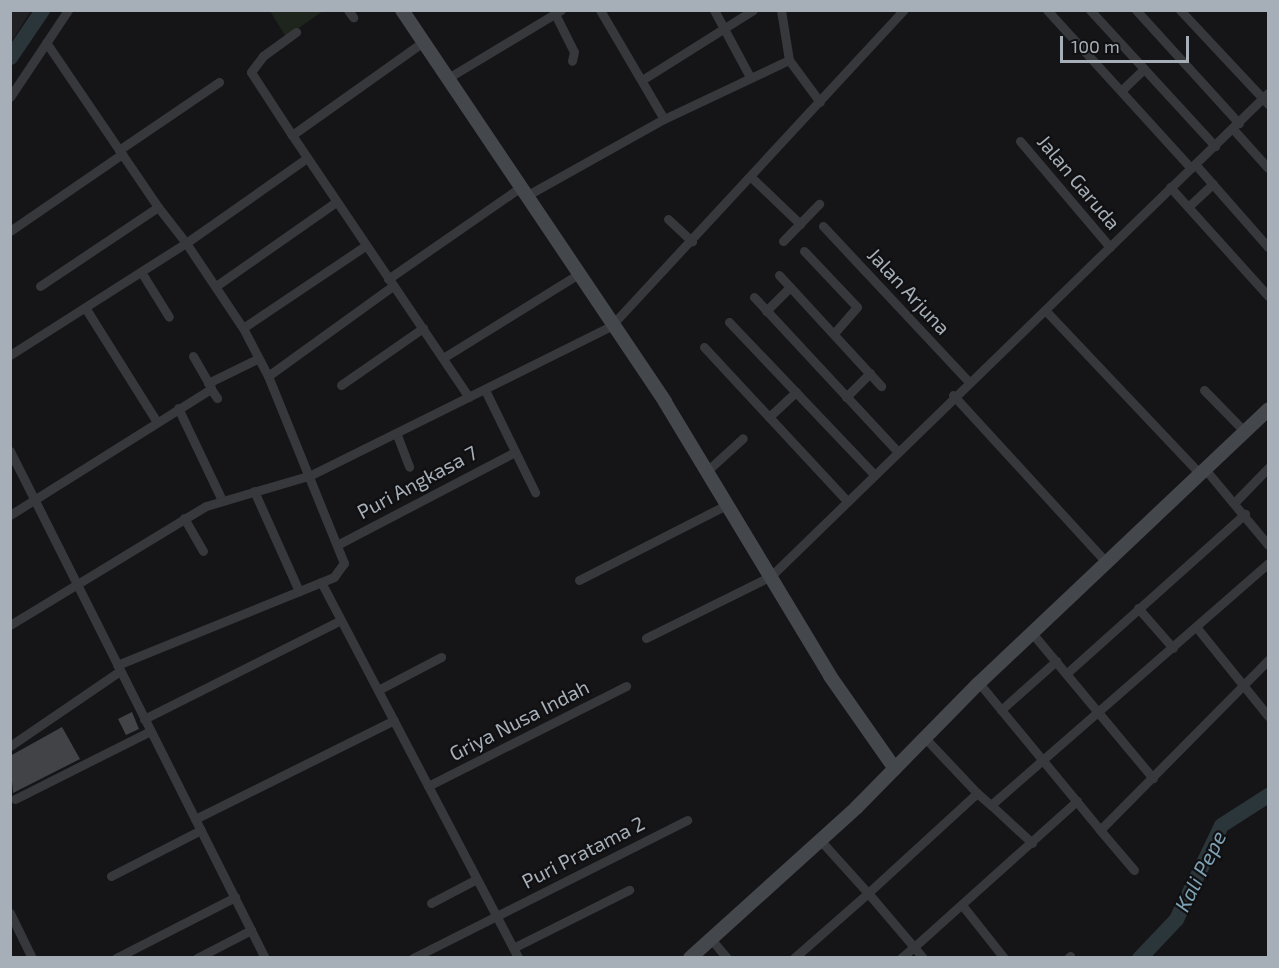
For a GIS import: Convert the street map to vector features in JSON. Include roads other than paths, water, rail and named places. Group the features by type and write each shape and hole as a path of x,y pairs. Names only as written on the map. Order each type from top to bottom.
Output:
{"main road":[{"path":"402,10 708,470 771,576 895,769"},
{"path":"690,957 821,841 979,683 1269,410"}],"street":[{"path":"10,98 68,10"},
{"path":"600,10 664,119"},
{"path":"714,10 750,77"},
{"path":"642,80 725,32 753,10"},
{"path":"781,10 789,60 820,102"},
{"path":"10,625 184,518 221,498 311,475 397,435 611,326 692,242 904,10"},
{"path":"1047,10 1121,91 1213,184 1269,247"},
{"path":"1090,10 1215,146"},
{"path":"1136,10 1236,126 1269,168"},
{"path":"646,638 771,576 953,395 1046,310 1170,187 1267,98 1180,10"},
{"path":"448,78 558,12 574,52 572,61"},
{"path":"296,32 263,56 251,72 365,246 469,397"},
{"path":"10,746 119,668 321,582 344,568 311,475 268,376 257,359 243,328 46,42"},
{"path":"292,135 423,42"},
{"path":"268,376 391,282 524,192 664,119 789,60"},
{"path":"1121,91 1144,69"},
{"path":"10,231 219,82"},
{"name":"Jalan Garuda","path":"1020,141 1110,247"},
{"path":"10,355 143,274 307,158"},
{"path":"751,177 800,225"},
{"path":"1188,207 1213,184"},
{"path":"1170,187 1269,296"},
{"path":"216,286 336,202"},
{"path":"783,241 819,204"},
{"path":"40,286 158,207"},
{"path":"668,219 692,242"},
{"name":"Jalan Arjuna","path":"824,226 968,381"},
{"path":"243,328 365,246"},
{"path":"804,252 857,308 834,333"},
{"path":"143,274 169,317"},
{"path":"443,358 577,275"},
{"path":"779,275 881,386"},
{"path":"766,310 790,287"},
{"path":"754,297 896,450"},
{"path":"87,309 157,422"},
{"path":"1046,310 1245,514 1269,545"},
{"path":"729,322 873,473"},
{"path":"341,385 423,328"},
{"path":"704,347 846,500"},
{"path":"192,356 212,390"},
{"path":"10,515 178,408 212,390 257,359"},
{"path":"846,397 870,374"},
{"path":"485,390 535,492"},
{"path":"1204,390 1245,432"},
{"path":"769,417 796,392"},
{"path":"953,395 1108,564"},
{"path":"178,408 221,498"},
{"path":"397,435 409,467"},
{"path":"708,470 743,438"},
{"path":"10,451 36,498 76,585 265,957"},
{"name":"Puri Angkasa 7","path":"337,545 514,452"},
{"path":"1234,503 1269,468"},
{"path":"254,491 299,591"},
{"path":"579,580 728,504"},
{"path":"1067,673 1245,514"},
{"path":"184,518 203,551"},
{"path":"991,805 1100,713 1269,563"},
{"path":"321,582 380,689 476,880 518,957"},
{"path":"1138,608 1173,648"},
{"path":"144,719 341,620"},
{"path":"1197,628 1242,687 1269,716"},
{"path":"1032,633 1153,778"},
{"path":"380,689 441,657"},
{"path":"1100,830 1269,660"},
{"path":"1001,710 1056,661"},
{"path":"979,683 1134,870"},
{"name":"Griya Nusa Indah","path":"428,786 626,686"},
{"path":"195,819 394,720"},
{"path":"15,799 150,731"},
{"path":"925,738 977,793 1032,843"},
{"path":"794,957 977,793"},
{"path":"902,957 1077,801"},
{"name":"Puri Pratama 2","path":"413,957 687,820"},
{"path":"111,876 201,830"},
{"path":"821,841 923,957"},
{"path":"431,903 476,880"},
{"path":"513,948 628,890"},
{"path":"116,957 134,953 235,897"},
{"path":"962,904 1004,957"},
{"path":"10,913 32,957"},
{"path":"198,957 251,930"},
{"path":"711,939 727,957"}],"waterway":[{"path":"10,57 42,10"},
{"name":"Kali Pepe","path":"1139,958 1176,919 1221,825 1268,795"}]}
